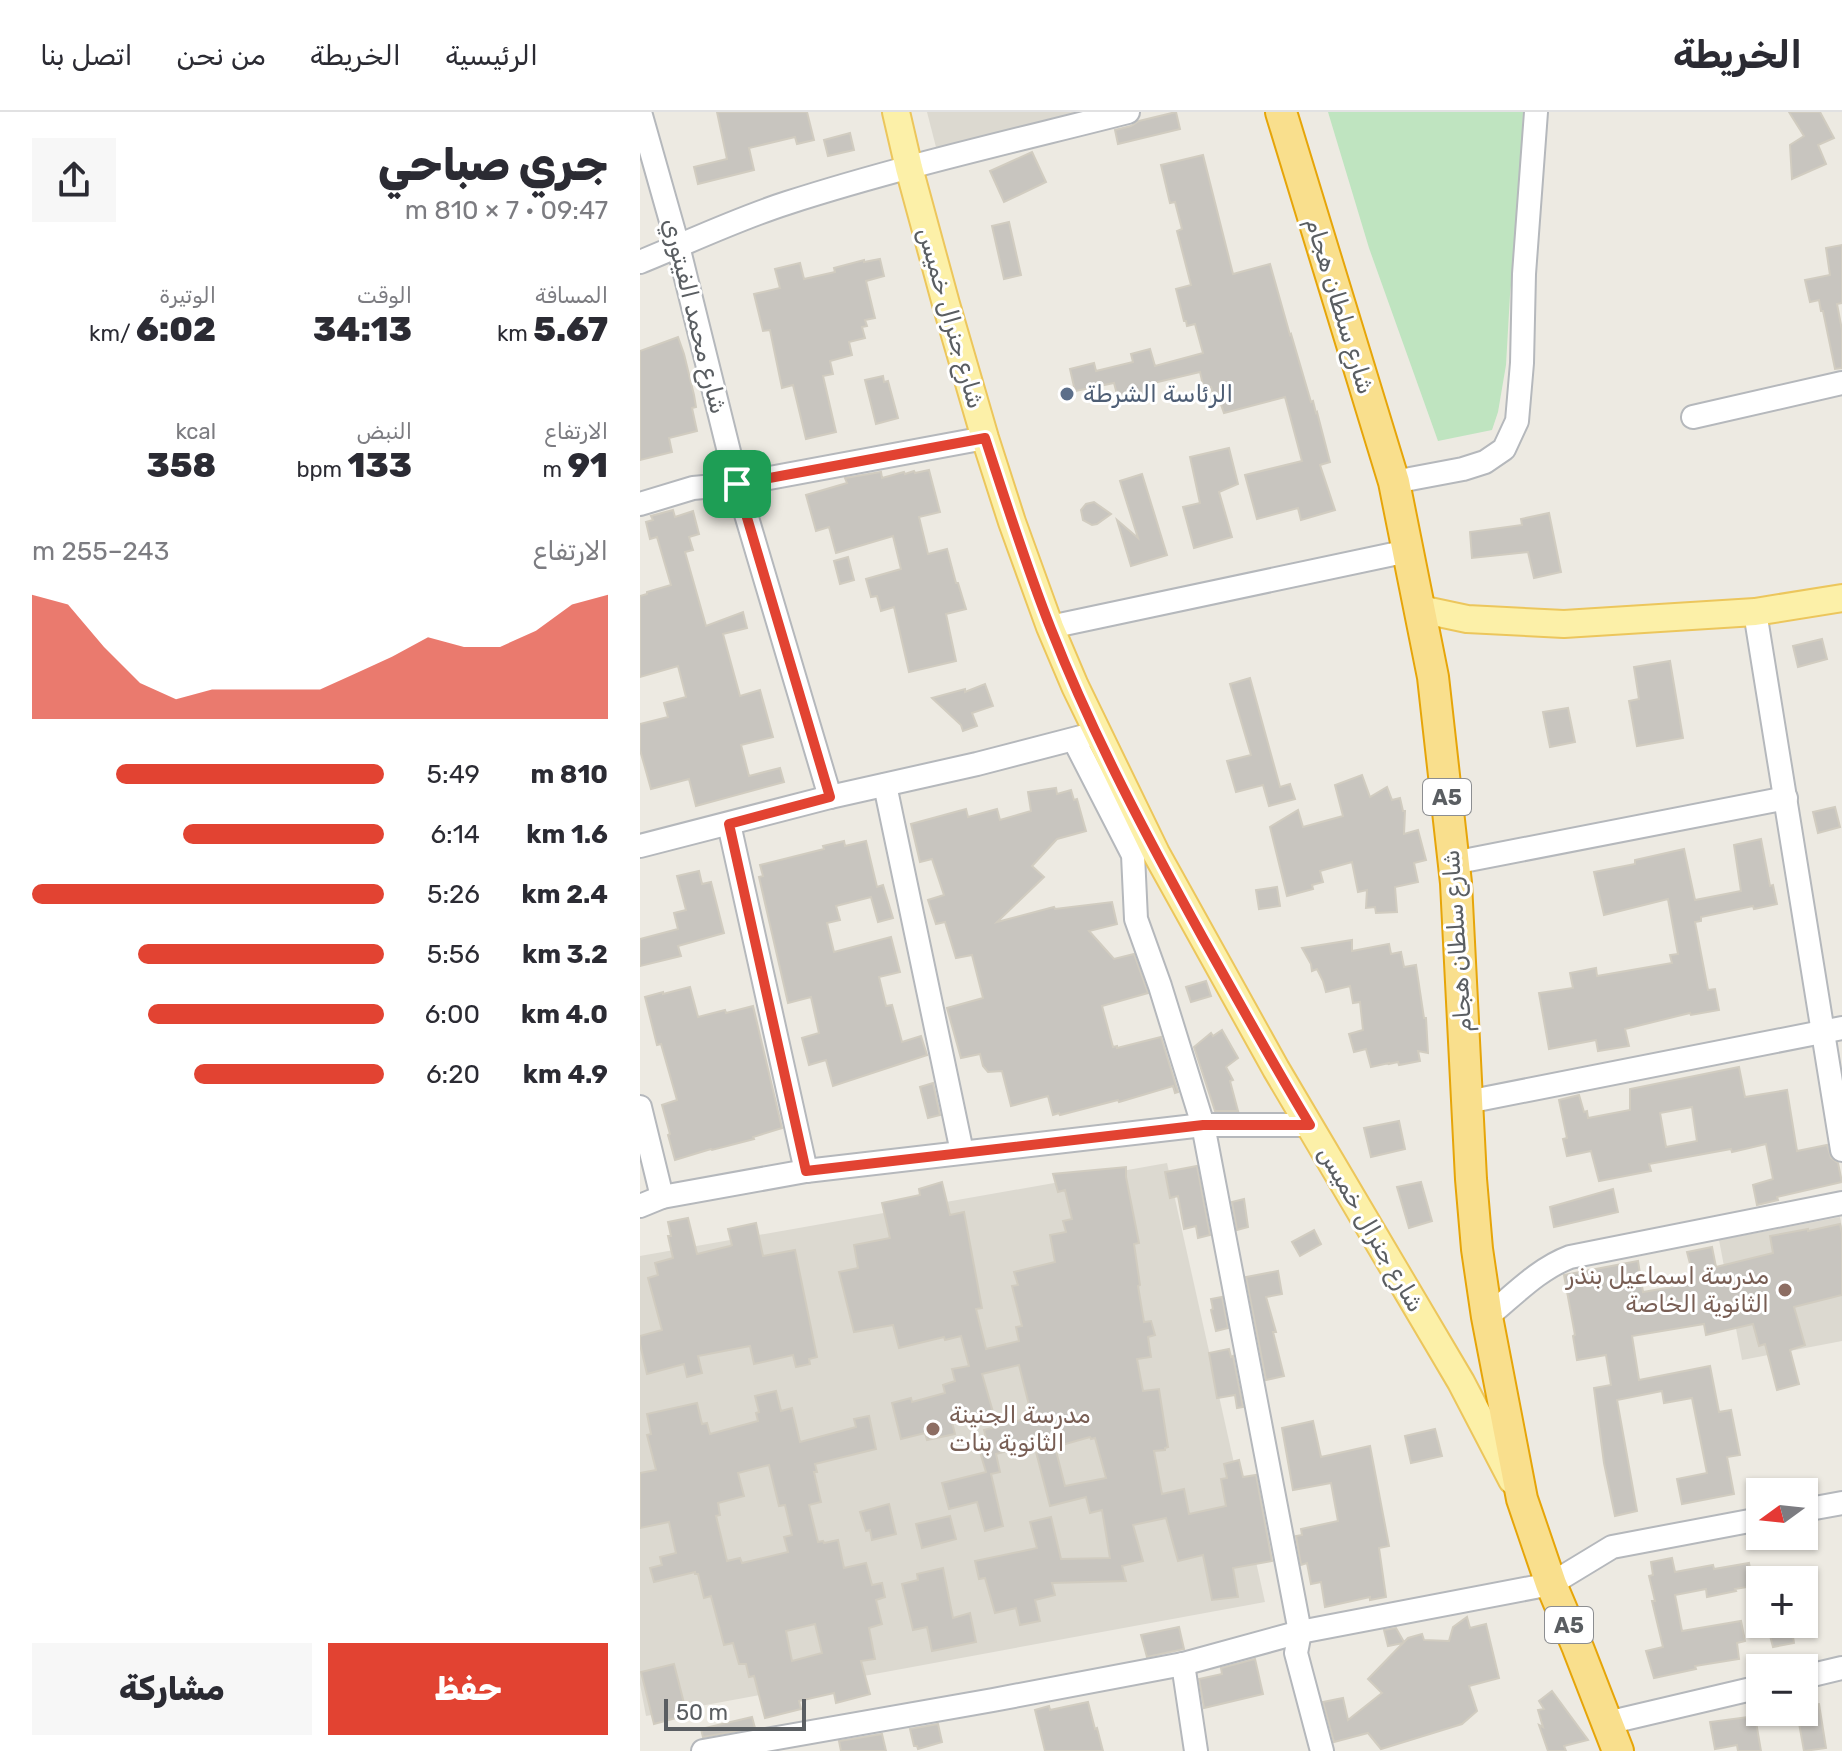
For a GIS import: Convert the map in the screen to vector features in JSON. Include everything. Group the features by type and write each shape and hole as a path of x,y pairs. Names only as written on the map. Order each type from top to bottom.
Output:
{"highway":[{"name":"شارع سلطان هجام","path":"1281,112 1394,482 1433,677 1453,863 1477,1249 1522,1499"},
{"name":"A5","path":"1522,1499 1551,1584 1612,1737"}],"main road":[{"name":"شارع جنرال خميس","path":"896,112 985,438 1085,736 1156,853 1276,1069 1461,1382 1522,1499"},
{"path":"1420,609 1467,619 1564,624 1755,612 1842,598"}],"street":[{"name":"شارع محمد الفيتوري","path":"640,112 678,246 737,484 830,797"},
{"path":"640,262 738,220 789,203 909,168 1128,112"},
{"path":"1394,482 1485,462 1504,449 1517,421 1536,112"},
{"path":"1693,417 1842,383"},
{"path":"640,504 693,488 737,484 985,438"},
{"path":"1050,627 1408,551"},
{"path":"1755,612 1786,798 1833,1030 1842,1150"},
{"path":"640,846 1085,736 1133,855 1136,919 1203,1125 1300,1632 1296,1653 1322,1751"},
{"path":"885,785 962,1152"},
{"path":"1453,863 1786,798"},
{"path":"729,824 806,1171"},
{"path":"1467,1102 1833,1030"},
{"path":"640,1107 662,1197"},
{"path":"640,1206 662,1197 806,1171 962,1152 1203,1125 1310,1125"},
{"path":"1487,1317 1556,1262 1570,1257 1842,1203"},
{"path":"1818,1507 1842,1503"},
{"path":"703,1751 1183,1664 1300,1632 1551,1584 1612,1547 1746,1522"},
{"path":"1183,1664 1196,1751"},
{"path":"1818,1674 1842,1668"},
{"path":"1612,1737 1746,1692"}],"shaded area":[{"path":"927,112 1104,112 938,155"},
{"name":"مدرسة الجنينة الثانوية بنات","path":"1167,1163 1265,1602 646,1716 640,1684 640,1256"},
{"name":"مدرسة اسماعيل بنذر الثانوية الخاصة","path":"1840,1217 1842,1341 1742,1360 1719,1240"}],"green space":[{"path":"1328,112 1523,112 1519,211 1506,365 1492,430 1438,441 1369,248"}],"building":[{"path":"717,112 807,112 814,140 797,144 795,137 749,148 754,170 698,184 694,167 727,159"},
{"path":"1176,112 1180,129 1118,144 1115,130"},
{"path":"1789,112 1820,112 1834,138 1818,145 1826,164 1792,179 1790,145 1804,136"},
{"path":"850,133 854,150 828,156 824,140"},
{"path":"1032,152 1046,182 1004,202 990,171"},
{"path":"1203,155 1233,274 1270,264 1311,402 1317,412 1330,462 1320,465 1335,510 1301,520 1298,508 1257,519 1245,475 1302,461 1285,397 1224,413 1211,387 1204,389 1200,372 1145,385 1147,394 1119,402 1114,383 1075,391 1070,369 1094,363 1096,371 1133,362 1131,354 1150,349 1155,366 1203,353 1195,324 1187,326 1184,321 1176,289 1191,285 1177,231 1182,229 1175,202 1170,203 1161,165"},
{"path":"1009,222 1021,275 1004,279 992,226"},
{"path":"1842,245 1842,303 1837,304 1842,330 1842,368 1835,369 1823,311 1819,300 1810,302 1805,280 1830,275 1826,248"},
{"path":"880,259 884,276 866,281 875,318 865,320 867,326 862,327 865,338 849,342 852,355 830,361 833,374 823,376 836,432 806,439 793,385 782,388 770,330 763,331 754,294 780,288 775,269 800,263 804,279 835,272 834,268 864,260"},
{"path":"678,337 694,395 696,407 692,408 697,431 669,438 672,452 640,460 640,351"},
{"path":"883,376 884,382 888,381 898,418 876,424 865,380"},
{"path":"1229,448 1238,484 1219,492 1232,537 1194,548 1183,507 1200,503 1190,457"},
{"path":"929,470 940,512 919,517 928,554 947,549 966,609 946,614 956,661 909,672 894,607 881,611 877,596 871,597 866,579 901,569 893,536 836,553 829,527 816,531 806,495 847,483 845,478 881,472 882,478"},
{"path":"1142,474 1167,555 1131,566 1117,520 1138,538 1120,481"},
{"path":"1094,502 1111,514 1092,525 1083,520 1081,510 1086,504"},
{"path":"673,510 675,517 693,511 699,534 689,537 693,550 685,552 706,626 743,612 747,628 723,634 740,696 760,690 773,737 741,745 749,776 780,768 784,782 696,806 689,779 651,789 640,750 640,724 668,717 664,703 686,697 678,666 640,677 640,596 671,585 657,537 650,539 646,522 653,520 651,516"},
{"path":"1549,513 1561,572 1534,578 1528,552 1472,558 1470,532 1522,525 1521,519"},
{"path":"848,557 854,580 840,584 834,561"},
{"path":"1822,639 1827,659 1798,667 1793,646"},
{"path":"1670,661 1683,738 1637,746 1629,701 1639,699 1634,667"},
{"path":"1250,678 1280,787 1290,784 1295,799 1269,806 1263,785 1236,792 1227,761 1251,755 1230,684"},
{"path":"985,684 993,706 972,713 977,726 963,731 961,725 932,698 965,689 965,692"},
{"path":"1568,708 1575,742 1550,747 1543,712"},
{"path":"1362,775 1370,797 1387,787 1392,800 1400,798 1405,811 1404,834 1418,830 1426,860 1414,863 1418,882 1395,887 1397,912 1376,913 1375,907 1366,908 1367,890 1358,892 1352,862 1320,871 1323,882 1312,885 1313,889 1287,896 1270,827 1298,810 1303,827 1343,816 1335,785"},
{"path":"1056,788 1057,794 1071,790 1074,800 1077,799 1086,831 1057,839 1032,866 1044,877 997,922 1054,907 1112,902 1117,924 1089,931 1114,959 1134,954 1148,993 1102,1006 1113,1047 1161,1037 1178,1092 1175,1093 1173,1086 1119,1102 1053,1115 1048,1096 1011,1106 1002,1071 988,1072 980,1054 961,1058 947,1008 983,998 972,955 956,958 945,922 936,924 928,900 944,895 932,859 920,862 911,824 966,809 968,817 997,809 1000,820 1031,811 1028,792"},
{"path":"1835,807 1840,827 1818,833 1813,812"},
{"path":"1761,839 1770,886 1773,885 1777,904 1701,917 1701,921 1695,922 1708,990 1715,989 1719,1010 1690,1013 1625,1029 1629,1046 1598,1051 1596,1040 1549,1049 1539,993 1573,988 1570,973 1596,968 1597,976 1672,963 1670,955 1678,954 1668,899 1604,915 1594,872 1635,864 1635,860 1684,849 1695,900 1741,891 1734,845"},
{"path":"844,841 845,846 866,841 877,887 883,885 893,918 878,922 871,897 836,906 840,920 827,923 834,952 891,937 900,972 879,977 886,1006 892,1005 902,1042 921,1036 927,1055 833,1086 826,1060 809,1065 802,1038 819,1033 811,997 788,1003 759,877 763,876 760,865"},
{"path":"699,871 702,884 711,882 724,933 678,946 681,956 640,966 640,939 678,929 674,913 686,910 677,876"},
{"path":"1277,887 1280,906 1259,909 1256,890"},
{"path":"1352,940 1352,951 1389,944 1391,954 1401,952 1404,967 1416,965 1426,1018 1428,1053 1418,1051 1420,1061 1371,1067 1366,1049 1354,1052 1349,1034 1363,1030 1360,1002 1353,1003 1350,986 1326,992 1317,969 1312,971 1302,948"},
{"path":"1206,981 1211,996 1191,1002 1186,987"},
{"path":"690,987 698,1017 753,1006 782,1128 754,1139 675,1160 662,1105 677,1100 661,1044 657,1045 645,997"},
{"path":"1222,1030 1238,1058 1226,1067 1233,1080 1230,1081 1238,1111 1215,1111 1194,1047 1211,1033 1213,1036"},
{"path":"1739,1067 1745,1097 1787,1090 1797,1151 1827,1145 1831,1158 1838,1163 1842,1182 1777,1197 1778,1200 1757,1205 1753,1185 1773,1179 1766,1144 1649,1164 1651,1171 1599,1181 1591,1151 1567,1156 1563,1139 1567,1138 1559,1100 1579,1095 1588,1118 1630,1110 1630,1089","holes":["1692,1107 1697,1141 1666,1147 1660,1113"]},
{"path":"933,1083 940,1115 928,1118 920,1087"},
{"path":"1399,1121 1405,1149 1371,1157 1364,1128"},
{"path":"1197,1166 1210,1235 1198,1238 1196,1226 1184,1229 1178,1196 1170,1198 1165,1172"},
{"path":"1126,1167 1139,1243 1134,1244 1144,1322 1151,1321 1155,1335 1148,1337 1151,1357 1137,1359 1143,1391 1159,1389 1168,1447 1154,1451 1162,1494 1184,1489 1189,1514 1226,1506 1221,1479 1227,1478 1224,1464 1239,1460 1243,1477 1256,1475 1272,1561 1233,1568 1238,1597 1212,1600 1203,1555 1178,1561 1166,1518 1133,1525 1143,1561 1122,1566 1126,1581 1052,1583 1055,1595 1035,1600 1040,1621 1020,1625 1016,1608 995,1613 985,1578 979,1579 975,1561 1037,1548 1030,1522 1051,1517 1061,1559 1110,1558 1102,1510 1090,1513 1086,1497 1050,1506 1034,1444 996,1454 1000,1472 991,1474 1003,1526 985,1531 977,1502 949,1509 942,1483 986,1472 980,1452 989,1450 984,1430 1032,1417 1019,1365 982,1374 993,1412 952,1422 955,1434 927,1440 925,1433 901,1439 892,1403 911,1398 912,1402 945,1393 943,1385 955,1381 952,1369 969,1366 961,1336 899,1348 893,1325 854,1332 839,1272 858,1268 854,1245 890,1238 882,1203 920,1195 919,1189 942,1182 950,1215 964,1212 982,1308 976,1309 986,1349 1019,1341 1016,1327 1022,1326 1012,1286 1018,1285 1014,1272 1055,1262 1050,1235 1066,1232 1063,1221 1072,1219 1065,1190 1058,1192 1053,1174","holes":["1095,1438 1106,1478 1065,1486 1055,1447"]},
{"path":"1421,1182 1432,1221 1409,1228 1397,1187"},
{"path":"1613,1189 1618,1212 1554,1227 1550,1207"},
{"path":"1244,1199 1248,1227 1237,1230 1232,1202"},
{"path":"688,1218 697,1254 732,1245 728,1229 756,1223 763,1256 795,1250 817,1357 809,1359 810,1364 796,1367 793,1355 754,1364 750,1346 698,1356 702,1373 687,1377 684,1364 647,1374 640,1336 662,1330 648,1278 658,1275 655,1263 673,1258 668,1222"},
{"path":"1840,1224 1842,1295 1794,1307 1805,1345 1790,1350 1799,1384 1777,1390 1765,1344 1759,1346 1753,1324 1706,1335 1704,1324 1632,1336 1639,1380 1710,1366 1719,1412 1731,1410 1740,1455 1727,1457 1734,1494 1682,1504 1677,1479 1707,1473 1692,1398 1664,1403 1662,1391 1617,1400 1637,1511 1615,1516 1594,1388 1611,1385 1606,1355 1577,1360 1564,1275 1638,1261 1643,1292 1695,1283 1687,1252 1712,1247 1716,1267 1773,1253 1770,1236"},
{"path":"1314,1230 1321,1244 1300,1256 1292,1242"},
{"path":"1278,1271 1282,1294 1266,1297 1284,1376 1266,1380 1246,1277"},
{"path":"1222,1297 1228,1328 1216,1331 1211,1299"},
{"path":"1229,1349 1243,1407 1237,1408 1235,1395 1217,1398 1209,1353"},
{"path":"776,1391 781,1411 792,1408 800,1442 856,1427 854,1419 869,1416 876,1449 815,1464 821,1502 809,1505 818,1542 838,1540 844,1568 866,1563 872,1585 882,1583 885,1597 876,1600 882,1624 869,1628 875,1659 861,1661 870,1694 836,1703 834,1693 799,1701 801,1709 765,1718 754,1676 749,1677 746,1664 739,1664 733,1643 724,1645 711,1596 704,1598 698,1574 695,1572 654,1582 650,1568 662,1565 660,1557 676,1553 669,1522 640,1528 640,1473 656,1470 647,1435 651,1434 647,1414 697,1403 702,1424 707,1423 710,1434 758,1421 755,1396","holes":["769,1465 779,1506 785,1505 792,1535 784,1537 788,1552 742,1563 740,1558 727,1561 716,1516 720,1515 718,1503 744,1496 738,1473","815,1624 822,1653 792,1661 786,1631"]},
{"path":"1313,1421 1321,1457 1370,1446 1389,1546 1379,1548 1386,1597 1370,1600 1370,1597 1325,1607 1321,1582 1311,1584 1307,1563 1301,1565 1296,1536 1302,1535 1301,1529 1338,1521 1331,1483 1293,1490 1282,1428"},
{"path":"1435,1429 1442,1456 1411,1463 1405,1436"},
{"path":"889,1504 896,1534 872,1540 860,1512"},
{"path":"950,1516 956,1539 922,1548 916,1524"},
{"path":"1672,1558 1675,1572 1749,1563 1750,1566 1746,1566 1746,1587 1707,1597 1706,1589 1675,1595 1682,1631 1741,1621 1745,1641 1737,1643 1739,1659 1695,1666 1696,1669 1654,1678 1646,1651 1663,1647 1652,1601 1655,1601 1649,1576 1653,1575 1651,1562"},
{"path":"943,1568 953,1618 970,1613 976,1642 932,1651 927,1627 913,1630 902,1584 918,1580 917,1574"},
{"path":"1467,1617 1470,1628 1486,1624 1499,1678 1469,1686 1477,1711 1462,1724 1381,1749 1368,1733 1334,1742 1323,1702 1343,1698 1348,1720 1382,1693 1368,1679 1403,1643 1388,1646 1384,1630 1396,1628 1404,1642 1422,1634 1424,1640 1449,1641 1453,1627"},
{"path":"1179,1627 1184,1649 1147,1657 1141,1635"},
{"path":"1771,1638 1793,1638 1794,1643 1773,1647"},
{"path":"1255,1659 1263,1694 1204,1708 1199,1679 1222,1674 1221,1668"},
{"path":"674,1664 687,1715 654,1724 641,1672"},
{"path":"1552,1691 1588,1740 1564,1746 1566,1751 1548,1751 1539,1725 1543,1727 1538,1710 1544,1709 1539,1701"},
{"path":"1088,1702 1103,1751 1045,1751 1035,1710"},
{"path":"1818,1704 1826,1748 1804,1751 1800,1726 1818,1726"},
{"path":"752,1717 755,1728 703,1737 701,1729"},
{"path":"1746,1717 1746,1726 1757,1726 1761,1751 1738,1751 1737,1745 1715,1749 1710,1722"},
{"path":"938,1724 942,1742 918,1749 914,1746 910,1729"},
{"path":"882,1734 886,1751 841,1751 839,1741"}],"place":[{"name":"الرئاسة الشرطة","path":"1067,394"},
{"name":"مدرسة اسماعيل بنذر الثانوية الخاصة","path":"1785,1290"},
{"name":"مدرسة الجنينة الثانوية بنات","path":"933,1429"}],"route":[{"path":"985,438 1050,627 1075,686 1156,853 1310,1125 1203,1125 806,1171 729,824 830,797 737,484 985,438"}]}
